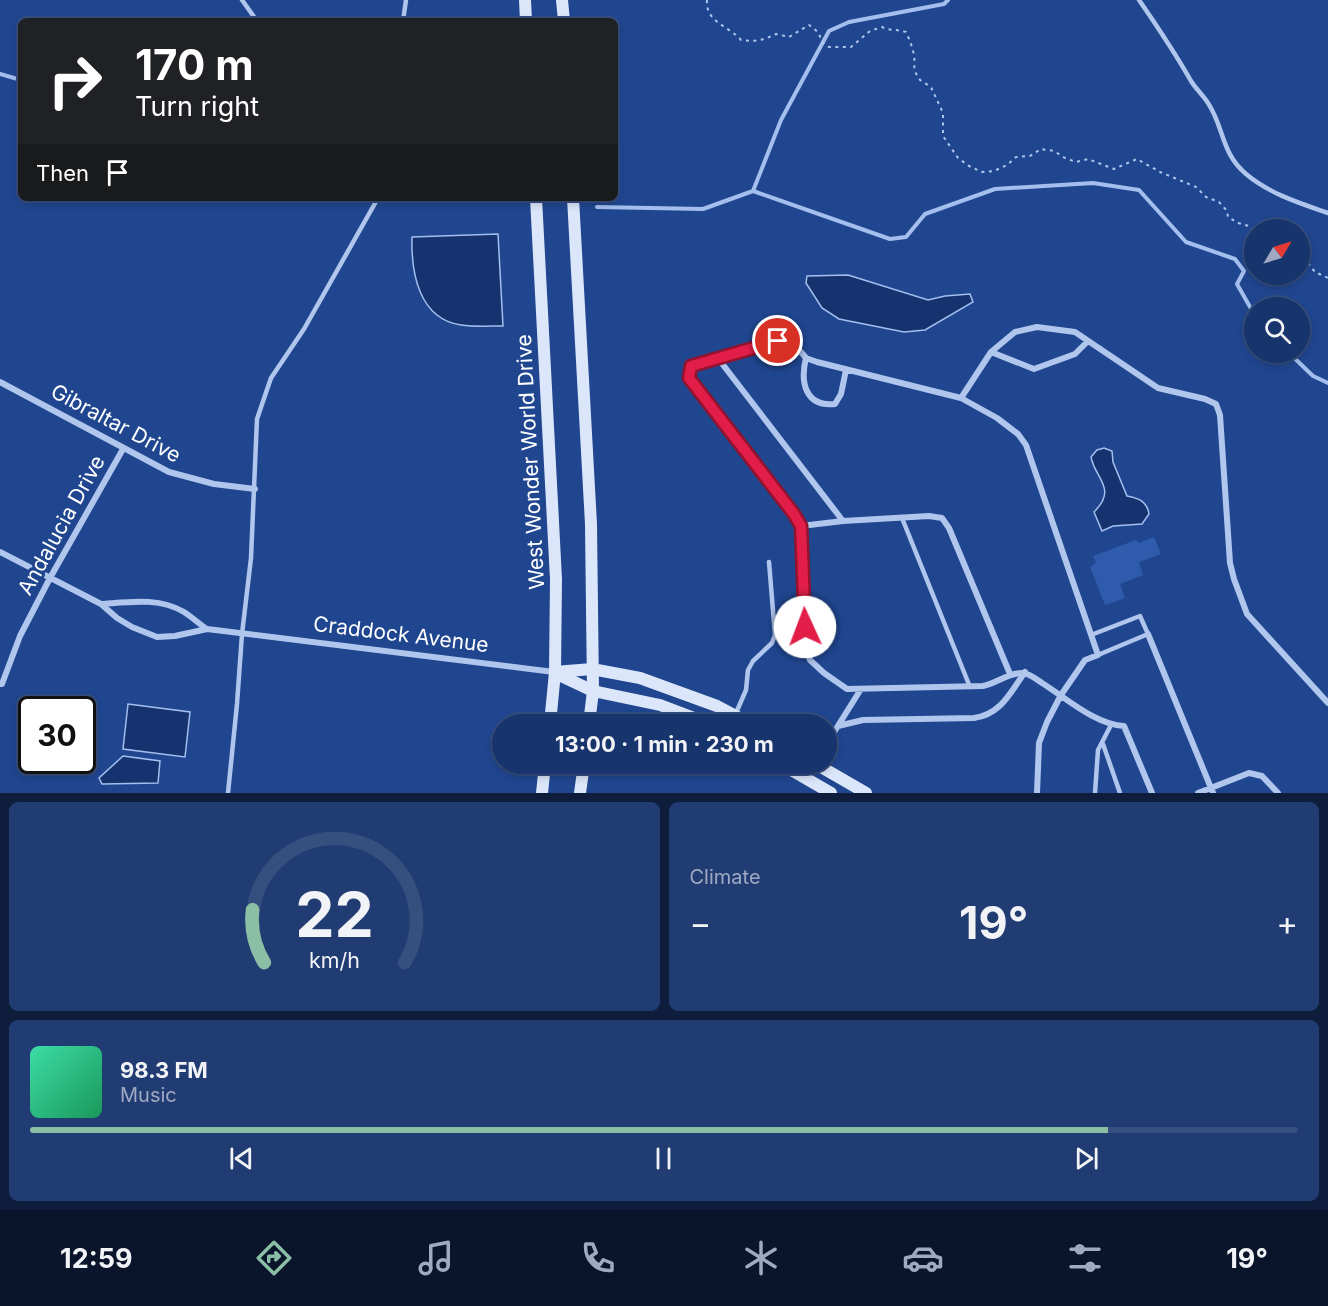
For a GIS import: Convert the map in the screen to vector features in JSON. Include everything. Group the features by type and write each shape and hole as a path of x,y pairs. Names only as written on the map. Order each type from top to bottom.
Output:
{"main road":[{"path":"525,0 526,18"},
{"path":"562,0 564,18"},
{"name":"West Wonder World Drive","path":"536,201 556,579 555,672 550,714"},
{"path":"573,201 591,524 593,691 590,714"},
{"name":"Craddock Avenue","path":"555,672 592,669 640,678 717,706 731,714"},
{"name":"Craddock Avenue","path":"555,672 593,691 660,705 684,714"},
{"path":"542,793 544,774"},
{"path":"580,793 583,774"},
{"path":"799,774 831,793"},
{"path":"833,774 866,793"}],"street":[{"path":"962,398 991,352 1015,333 1037,327 1075,332 1158,388 1205,399 1216,404 1220,415 1230,563 1240,597 1248,614 1328,703"},
{"path":"1037,793 1039,743 1047,722 1061,695 1085,660 1098,655 1026,446 1018,434 997,417 962,398 806,358 795,345 778,341 691,366 689,378 801,526 806,647 810,660 824,674 847,689 861,689 970,687 996,684 1010,674 1025,672 1061,695 1103,722 1124,726 1152,793"},
{"path":"991,352 1034,369 1075,354 1087,342"},
{"path":"717,357 843,521"},
{"path":"806,358 802,372 804,386 813,399 823,405 835,404 841,394 846,370"},
{"name":"Gibraltar Drive","path":"0,382 169,472 189,479 255,489"},
{"name":"Andalucia Drive","path":"1,684 20,636 50,578 123,449"},
{"path":"801,526 843,521 942,518 949,528 1010,674"},
{"path":"0,552 101,604 132,627 157,637 175,636 207,629"},
{"path":"101,604 144,601 165,604 183,611 207,629"},
{"name":"Craddock Avenue","path":"207,629 555,672"},
{"path":"1148,634 1212,790"},
{"path":"838,726 863,720 987,716 1001,706 1025,672"},
{"path":"838,726 861,689"},
{"path":"1198,793 1212,790 1249,773 1262,776 1278,793"}],"lane":[{"path":"242,0 254,18"},
{"path":"403,18 406,0"},
{"path":"1139,0 1192,83 1208,103 1218,123 1227,153 1245,173 1282,197 1328,213"},
{"path":"228,793 251,558 257,419 271,378 304,329 376,201"},
{"path":"902,518 970,687"},
{"path":"736,714 746,690 748,670 753,661 772,643 775,635 770,562"},
{"path":"1091,635 1140,616 1148,634 1098,655"},
{"path":"1095,793 1098,750 1111,724"},
{"path":"1103,744 1120,793"}],"path":[{"path":"707,0 712,18 733,30 741,39 753,42 776,34 789,37 809,25 818,32 823,43 829,47 851,46 870,31 882,27 906,32 912,46 914,70 920,80 931,87 943,112 943,136 958,158 982,172 994,171 1007,165 1016,157 1030,156 1041,149 1053,151 1076,162 1088,159 1114,169 1137,159 1160,172 1172,175 1196,187 1206,197 1219,202 1227,211 1228,217 1244,224"},
{"path":"1310,265 1315,272 1328,278"}],"water":[{"path":"498,234 503,326 461,325 435,314 420,292 416,279 412,237"},
{"path":"848,275 928,300 970,294 973,302 925,330 904,332 839,319 822,308 806,283 807,276"},
{"path":"1104,448 1112,451 1113,462 1127,496 1138,499 1146,506 1149,514 1142,524 1113,526 1102,531 1094,512 1101,504 1105,490 1091,457 1097,450"},
{"path":"128,704 190,712 185,757 123,749"},
{"path":"123,756 160,761 158,783 102,784 99,778"}],"building":[{"path":"1154,537 1161,554 1139,562 1143,575 1120,584 1125,598 1105,605 1090,567 1096,563 1093,556 1136,540 1139,543"}],"waterway":[{"path":"753,191 781,120 829,31 849,22 944,4 948,0"},
{"path":"0,74 18,79"},
{"path":"597,207 703,209 753,191 890,239 906,237 925,214 995,189 1093,183 1139,190 1186,242 1235,259 1244,271 1237,284 1244,297"},
{"path":"1299,363 1313,376 1328,383"}],"route":[{"path":"778,341 705,360 691,366 689,378 801,526 805,627"}]}
